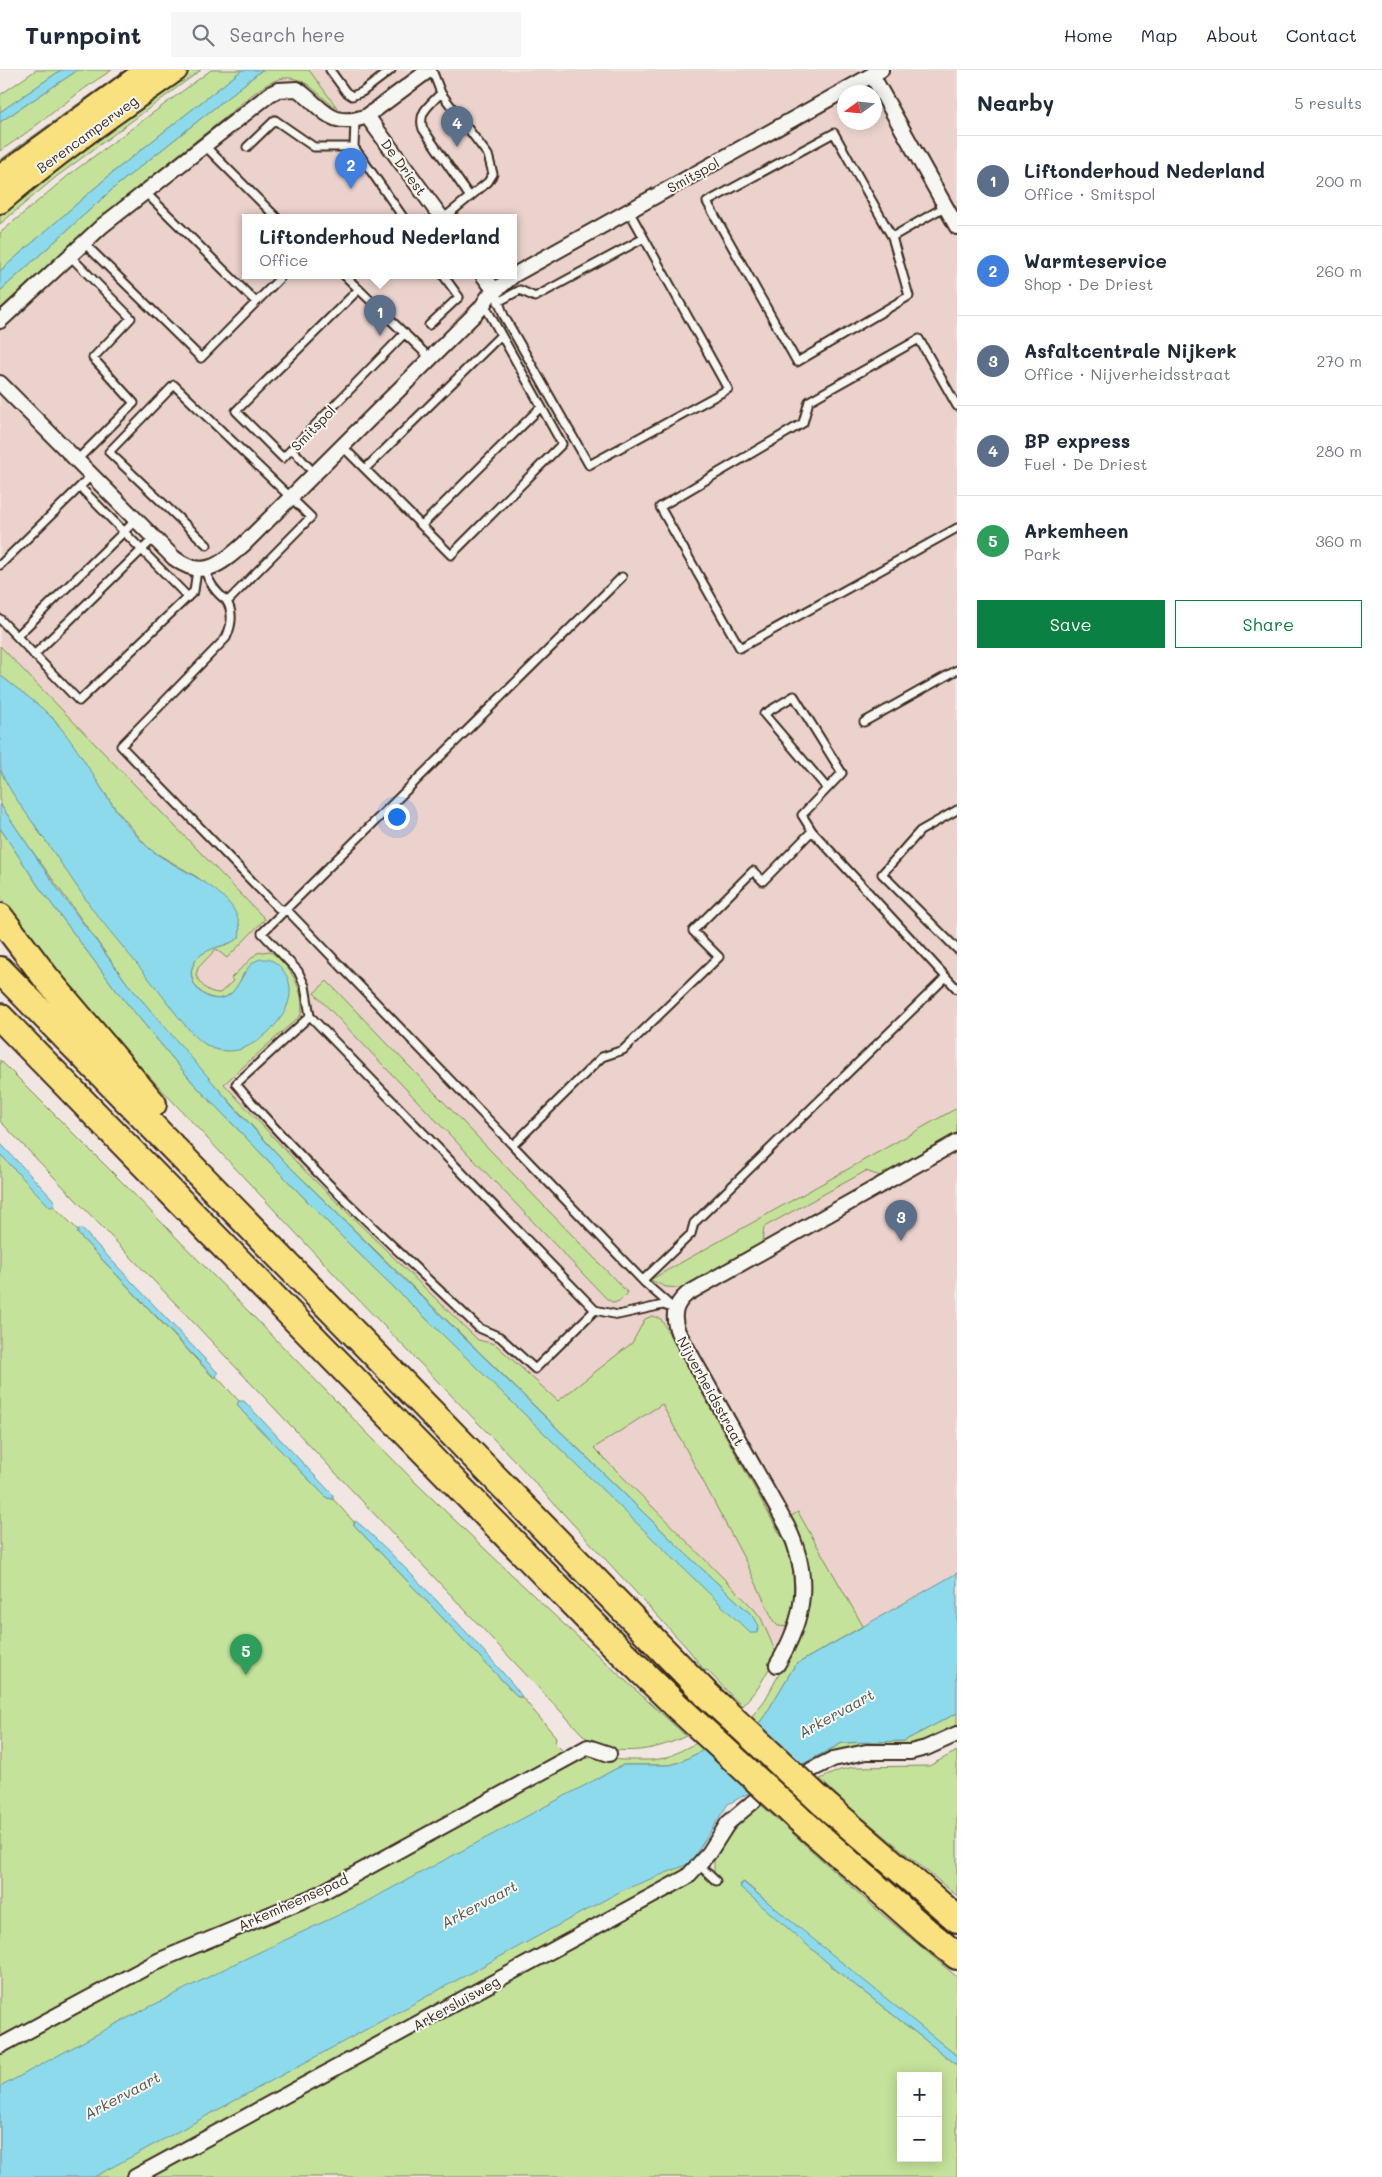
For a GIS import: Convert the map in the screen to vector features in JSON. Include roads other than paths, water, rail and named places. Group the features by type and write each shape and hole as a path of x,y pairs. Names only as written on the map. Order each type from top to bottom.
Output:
{"highway":[{"path":"0,917 47,979 283,1260"},
{"path":"0,970 707,1695 822,1802 957,1920"},
{"path":"0,1017 564,1595 680,1709 796,1816 957,1956"},
{"path":"0,1028 64,1083"}],"main road":[{"name":"Berencamperweg","path":"0,177 147,70"},
{"name":"Berencamperweg","path":"0,202 31,175 176,70"}],"street":[{"path":"0,321 84,243 259,101 278,90 297,89 330,117 341,122 361,119 431,70"},
{"path":"876,72 957,226"},
{"name":"Smitspol","path":"517,273 876,72"},
{"name":"De Driest","path":"361,119 439,214"},
{"path":"485,279 496,297"},
{"name":"Smitspol","path":"201,570 215,566 232,554 315,474 484,304 496,297 511,279"},
{"path":"0,382 154,538 180,562 201,570"},
{"path":"675,1309 687,1294 957,1142"},
{"name":"Nijverheidsstraat","path":"675,1309 674,1320 678,1332 787,1526 797,1552 802,1581 798,1624 777,1665"},
{"path":"811,1770 833,1760 866,1752 910,1752 926,1748 957,1734"},
{"name":"Arkemheensepad","path":"0,2046 160,1960 319,1894 588,1746 609,1754"},
{"name":"Arkersluisweg","path":"135,2177 687,1877 699,1865 728,1823 754,1801"}],"lane":[{"path":"330,70 346,92 352,96 362,92 391,70"},
{"path":"431,70 441,93 488,155 492,164 493,174 488,182 450,214"},
{"path":"441,93 424,111 420,121 423,129 470,197"},
{"path":"361,119 354,147 401,214"},
{"path":"247,147 275,120 314,147 354,147"},
{"path":"834,133 892,237 909,296 797,362 707,202 834,133"},
{"path":"203,145 273,214"},
{"path":"145,192 256,302"},
{"path":"892,237 946,206"},
{"path":"629,211 728,389 589,465 504,316 496,297 520,290 535,297 644,238"},
{"path":"84,243 201,358 279,279"},
{"path":"70,256 131,318 93,358 134,402 77,460"},
{"path":"348,279 430,358"},
{"path":"429,324 459,297 446,279"},
{"name":"Smitspol","path":"359,289 236,411 283,458 405,334"},
{"path":"342,446 451,555 562,444 484,304"},
{"path":"365,469 501,335"},
{"path":"957,406 919,339 809,401 802,424 660,507 740,648 957,528"},
{"path":"206,545 109,452 174,385 311,516 230,600 226,600"},
{"path":"422,525 541,407"},
{"path":"292,449 315,474"},
{"path":"0,565 92,475"},
{"path":"80,486 188,597"},
{"path":"16,636 136,520"},
{"path":"34,655 154,538"},
{"path":"0,620 79,701 194,591 201,570"},
{"path":"201,570 226,600 232,616 230,630 226,638 121,746 278,908 287,910 643,1280 675,1309"},
{"path":"622,577 262,933 298,971 305,986 310,1016 595,1310 618,1315 663,1305 675,1309"},
{"path":"864,722 957,670"},
{"path":"827,788 764,714 794,696 842,773 802,815 812,831 957,990"},
{"path":"957,810 920,831 882,874 957,949"},
{"path":"513,1145 602,1057 623,1050 719,957 693,931 753,871 763,881 812,831"},
{"path":"643,1280 691,1234 694,1223 946,977"},
{"path":"310,1016 236,1084 269,1123 332,1187 479,1328 500,1337 535,1369 595,1310"},
{"path":"699,1865 716,1882"}],"water":[{"path":"61,70 78,70 0,122 0,112"},
{"path":"242,70 262,70 116,186 0,291 0,271 112,173"},
{"path":"0,675 36,703 55,721 79,753 123,820 150,849 208,884 222,895 233,908 239,922 239,938 206,952 195,961 191,975 199,991 211,998 221,998 229,995 245,972 257,960 270,960 282,969 289,981 290,993 287,1005 281,1017 261,1038 250,1045 230,1051 214,1049 201,1041 181,1020 93,910 15,796 1,771"},
{"path":"0,804 57,888 127,983 240,1114 284,1161 380,1256 687,1555 754,1617 759,1626 757,1633 750,1633 345,1240 194,1084 116,990 39,887 0,828"},
{"path":"0,1143 55,1202 52,1207 0,1154"},
{"path":"82,1229 218,1373 215,1378 78,1234 78,1230"},
{"path":"239,1401 244,1401 333,1495 333,1499 327,1498 242,1411 237,1404"},
{"path":"355,1521 366,1529 440,1604 513,1684 522,1697 518,1697 354,1525"},
{"name":"Arkervaart","path":"957,1573 957,1713 904,1741 842,1743 728,1804 694,1857 686,1865 623,1890 94,2177 0,2177 0,2087 114,2025 234,1964 362,1904 623,1765 670,1765 680,1762 760,1722 795,1665"},
{"path":"743,1882 957,2056 957,2065 836,1970 740,1887"}],"place":[{"name":"BP express","path":"457,147"},
{"name":"Warmteservice","path":"351,189"},
{"name":"Liftonderhoud Nederland","path":"380,336"},
{"name":"Asfaltcentrale Nijkerk","path":"901,1241"},
{"name":"Arkemheen","path":"246,1675"}]}
